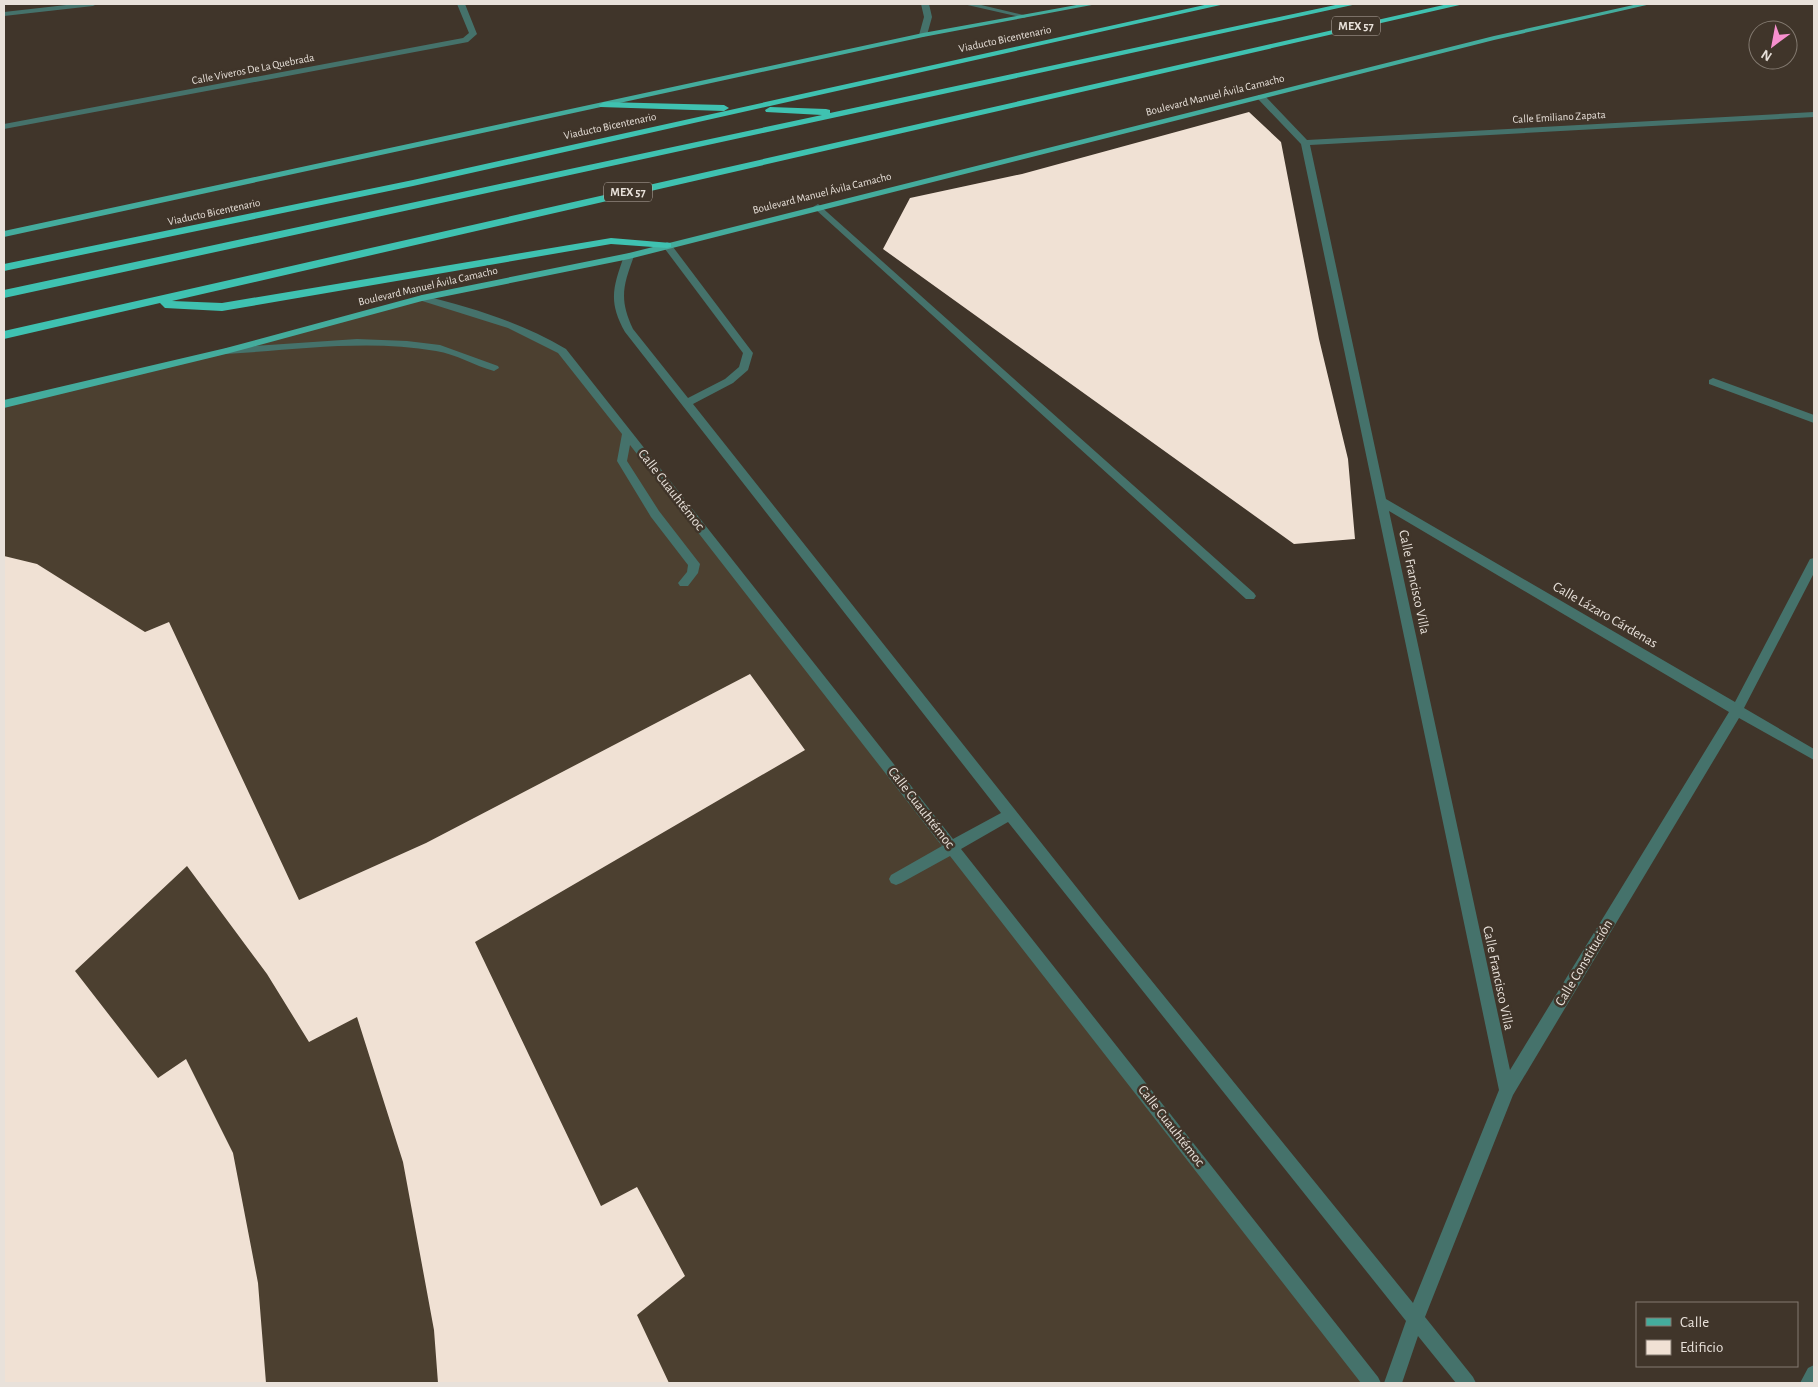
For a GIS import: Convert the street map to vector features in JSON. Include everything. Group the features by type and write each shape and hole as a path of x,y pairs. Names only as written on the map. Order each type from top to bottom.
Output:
{"highway":[{"name":"Viaducto Bicentenario","path":"4,268 413,183 1220,4"},
{"name":"MEX 57","path":"4,294 1352,4"},
{"name":"MEX 57","path":"4,336 1459,4"},
{"path":"604,105 850,112"},
{"path":"146,303 222,307 611,241 667,245"}],"main road":[{"path":"4,234 923,35 1087,4"},
{"name":"Boulevard Manuel Ávila Camacho","path":"4,404 226,351 422,298 629,256 1494,38 1647,4"}],"street":[{"path":"4,14 93,4"},
{"name":"Calle Viveros De La Quebrada","path":"4,127 465,40 473,34 461,4"},
{"path":"923,35 928,17 926,4"},
{"path":"967,4 1024,16"},
{"path":"1261,97 1305,142"},
{"name":"Calle Emiliano Zapata","path":"1305,142 1814,114"},
{"name":"Calle Francisco Villa","path":"1305,142 1507,1090"},
{"path":"818,207 1250,596"},
{"path":"667,245 748,353 744,368 729,381 687,403"},
{"path":"629,256 616,293 620,313 629,330 1011,814 1467,1383"},
{"name":"Calle Cuauhtémoc","path":"422,298 509,324 541,337 562,351 1372,1383"},
{"path":"226,351 357,342 407,344 440,348 494,368"},
{"path":"1713,382 1814,419"},
{"path":"627,434 622,461 656,514 694,564 692,573 684,583"},
{"name":"Calle Lázaro Cárdenas","path":"1381,501 1814,755"},
{"name":"Calle Constitución","path":"1393,1383 1415,1320 1507,1090 1737,710 1814,562"},
{"path":"896,879 1011,814"},
{"path":"1809,1383 1814,1374"}],"shaded area":[{"path":"422,298 514,326 562,351 1372,1383 4,1383 4,404 226,351"}],"building":[{"path":"1249,112 1281,142 1319,339 1348,459 1355,539 1294,544 883,249 910,198 1022,174"},
{"path":"4,556 37,564 145,632 169,622 299,900 426,843 750,674 805,750 475,942 601,1206 637,1187 685,1276 637,1315 669,1383 438,1383 434,1330 403,1162 357,1017 309,1042 267,974 187,866 75,971 158,1078 186,1059 233,1153 258,1283 266,1383 4,1383"}]}
